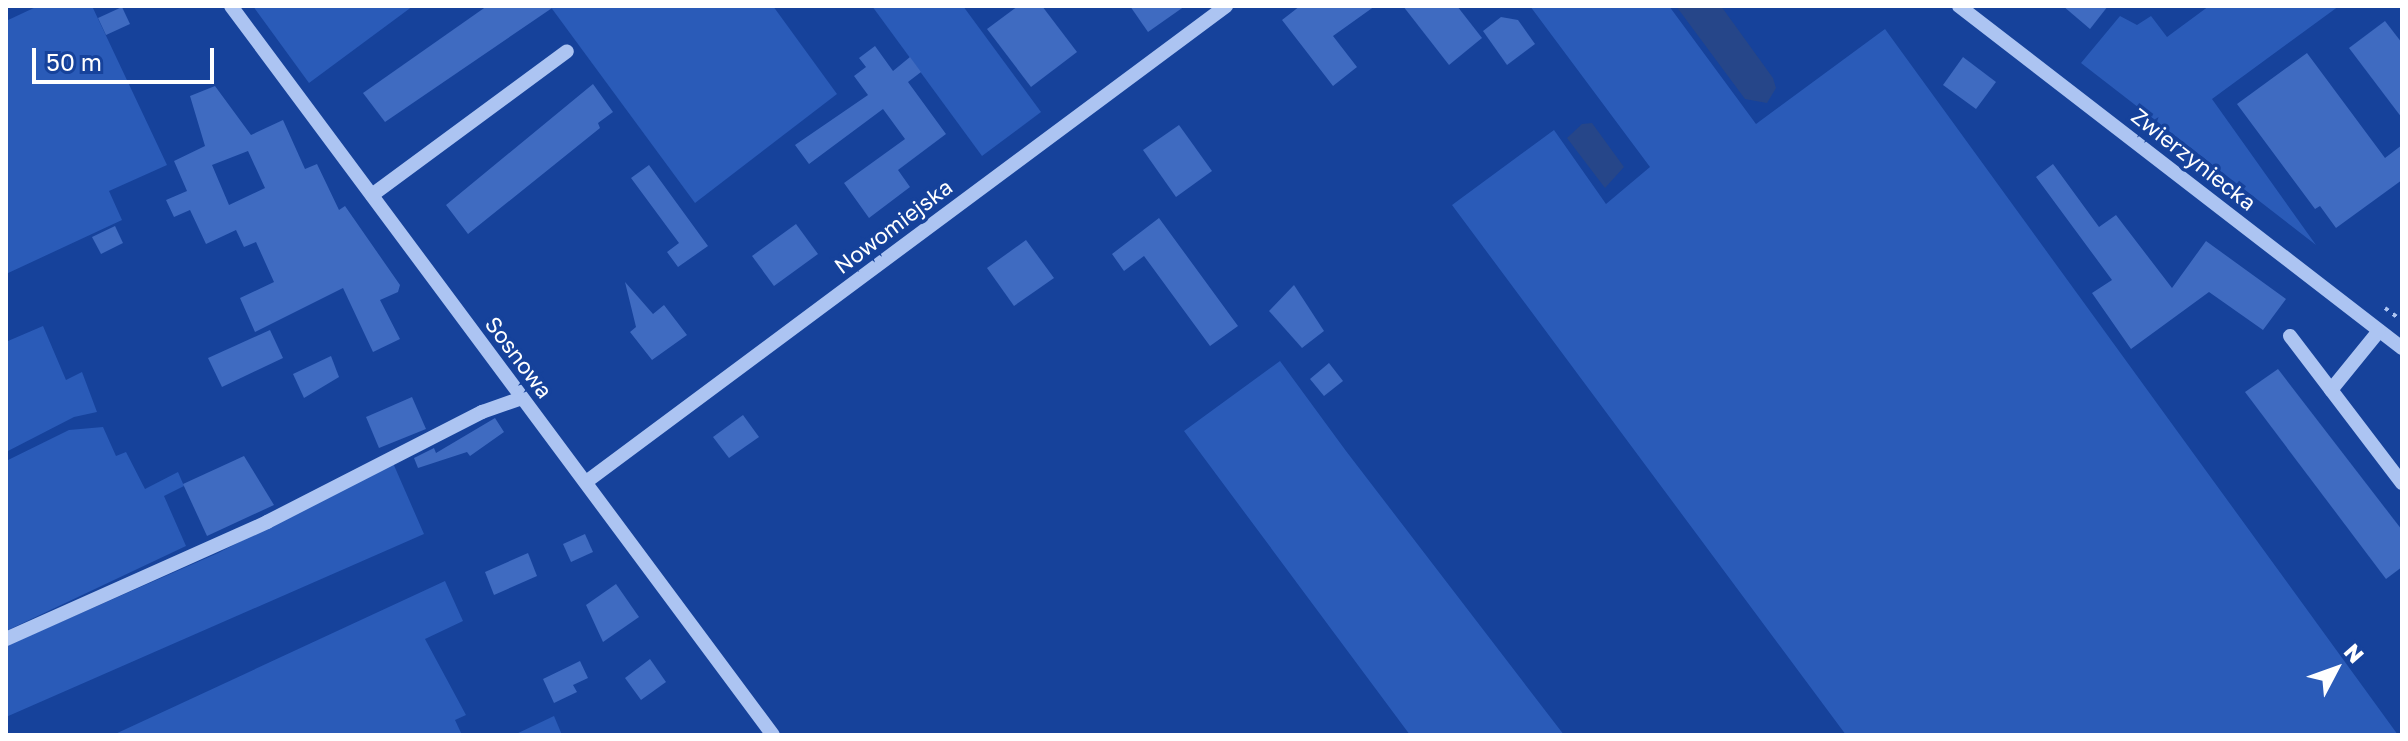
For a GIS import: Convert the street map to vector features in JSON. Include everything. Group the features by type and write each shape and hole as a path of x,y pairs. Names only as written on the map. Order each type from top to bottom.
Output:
{"street":[{"name":"Sosnowa","path":"231,6 773,735"},
{"name":"Nowomiejska","path":"586,482 1226,6"},
{"name":"Zwierzyniecka","path":"1959,6 2402,348"},
{"path":"372,195 567,51"},
{"path":"2331,390 2379,331"},
{"path":"2290,336 2402,483"},
{"path":"6,639 267,522 482,412 522,398"}],"shaded area":[{"path":"38,6 92,6 167,165 109,191 122,220 6,274 6,21"},
{"path":"253,6 413,6 309,83"},
{"path":"550,6 773,6 837,94 695,203"},
{"path":"872,6 963,6 1041,112 982,156"},
{"path":"1530,6 1669,6 1756,124 1885,29 2398,735 1846,735 1452,205 1554,130 1606,204 1650,167"},
{"path":"1676,6 1721,6 1773,78 1776,88 1767,103 1745,99"},
{"path":"2209,6 2339,6 2212,99 2316,245 2081,63 2120,16 2137,25 2151,16 2167,37"},
{"path":"1592,123 1624,167 1605,188 1567,138 1582,124"},
{"path":"43,326 66,380 82,372 97,412 74,417 6,452 6,337 8,341"},
{"path":"1280,361 1564,735 1410,735 1184,431"},
{"path":"103,427 116,456 126,452 145,489 178,472 184,486 164,496 186,546 6,631 6,461 69,430"},
{"path":"393,463 424,534 6,717 6,646 218,553"},
{"path":"445,581 463,621 425,639 466,715 455,720 462,735 113,735"},
{"path":"554,716 562,735 514,735"}],"building":[{"path":"487,6 555,6 385,122 363,93"},
{"path":"1018,6 1042,6 1077,52 1031,87 987,29"},
{"path":"1130,6 1185,6 1148,32"},
{"path":"1300,6 1375,6 1333,36 1357,67 1333,86 1282,20"},
{"path":"1403,6 1457,6 1482,38 1449,65"},
{"path":"2063,6 2108,6 2090,29"},
{"path":"122,7 130,24 106,35 98,18"},
{"path":"1501,17 1518,20 1535,44 1507,65 1483,31"},
{"path":"2385,21 2402,43 2402,118 2349,48"},
{"path":"875,46 893,71 910,57 921,72 908,82 946,134 898,170 910,187 869,218 844,183 905,139 883,109 809,164 795,145 868,95 854,76 866,67 859,58"},
{"path":"2307,53 2385,158 2402,145 2402,180 2336,228 2320,206 2315,209 2237,104"},
{"path":"1963,57 1996,82 1976,109 1943,85"},
{"path":"593,84 613,112 598,123 600,128 468,234 446,205"},
{"path":"215,86 251,135 283,120 305,169 317,164 339,210 345,206 400,285 398,292 380,300 400,339 373,352 343,288 255,332 240,298 274,282 256,242 244,247 236,230 206,244 190,210 174,217 166,200 187,191 174,161 205,146 190,96","holes":["248,151 265,188 229,205 212,165"]},
{"path":"1179,125 1212,171 1176,197 1143,150"},
{"path":"2053,164 2099,227 2116,215 2172,288 2206,241 2286,299 2263,330 2209,292 2131,349 2092,293 2112,280 2036,177"},
{"path":"649,165 708,246 678,267 667,252 679,243 631,178"},
{"path":"1159,218 1238,326 1210,346 1144,256 1124,271 1112,254"},
{"path":"796,224 818,254 774,286 752,256"},
{"path":"115,226 123,243 101,254 92,237"},
{"path":"1026,240 1054,278 1014,306 987,268"},
{"path":"625,282 653,314 664,305 687,335 652,360 630,332 636,327"},
{"path":"1294,285 1324,331 1302,348 1269,311"},
{"path":"270,330 283,358 222,387 208,358"},
{"path":"331,356 339,377 304,398 293,374"},
{"path":"1329,363 1343,381 1324,396 1310,379"},
{"path":"2278,369 2402,530 2402,567 2386,579 2245,392"},
{"path":"412,397 426,429 379,448 366,417"},
{"path":"743,415 759,437 729,458 713,437"},
{"path":"495,418 504,432 470,456 467,452 418,468 414,458 434,448 436,453"},
{"path":"244,456 274,505 207,536 183,484"},
{"path":"585,534 593,552 571,562 563,544"},
{"path":"528,553 537,576 494,595 485,572"},
{"path":"616,584 639,617 603,642 586,605"},
{"path":"650,659 666,682 641,700 625,678"},
{"path":"580,661 588,678 573,685 577,692 554,703 543,679"}]}
